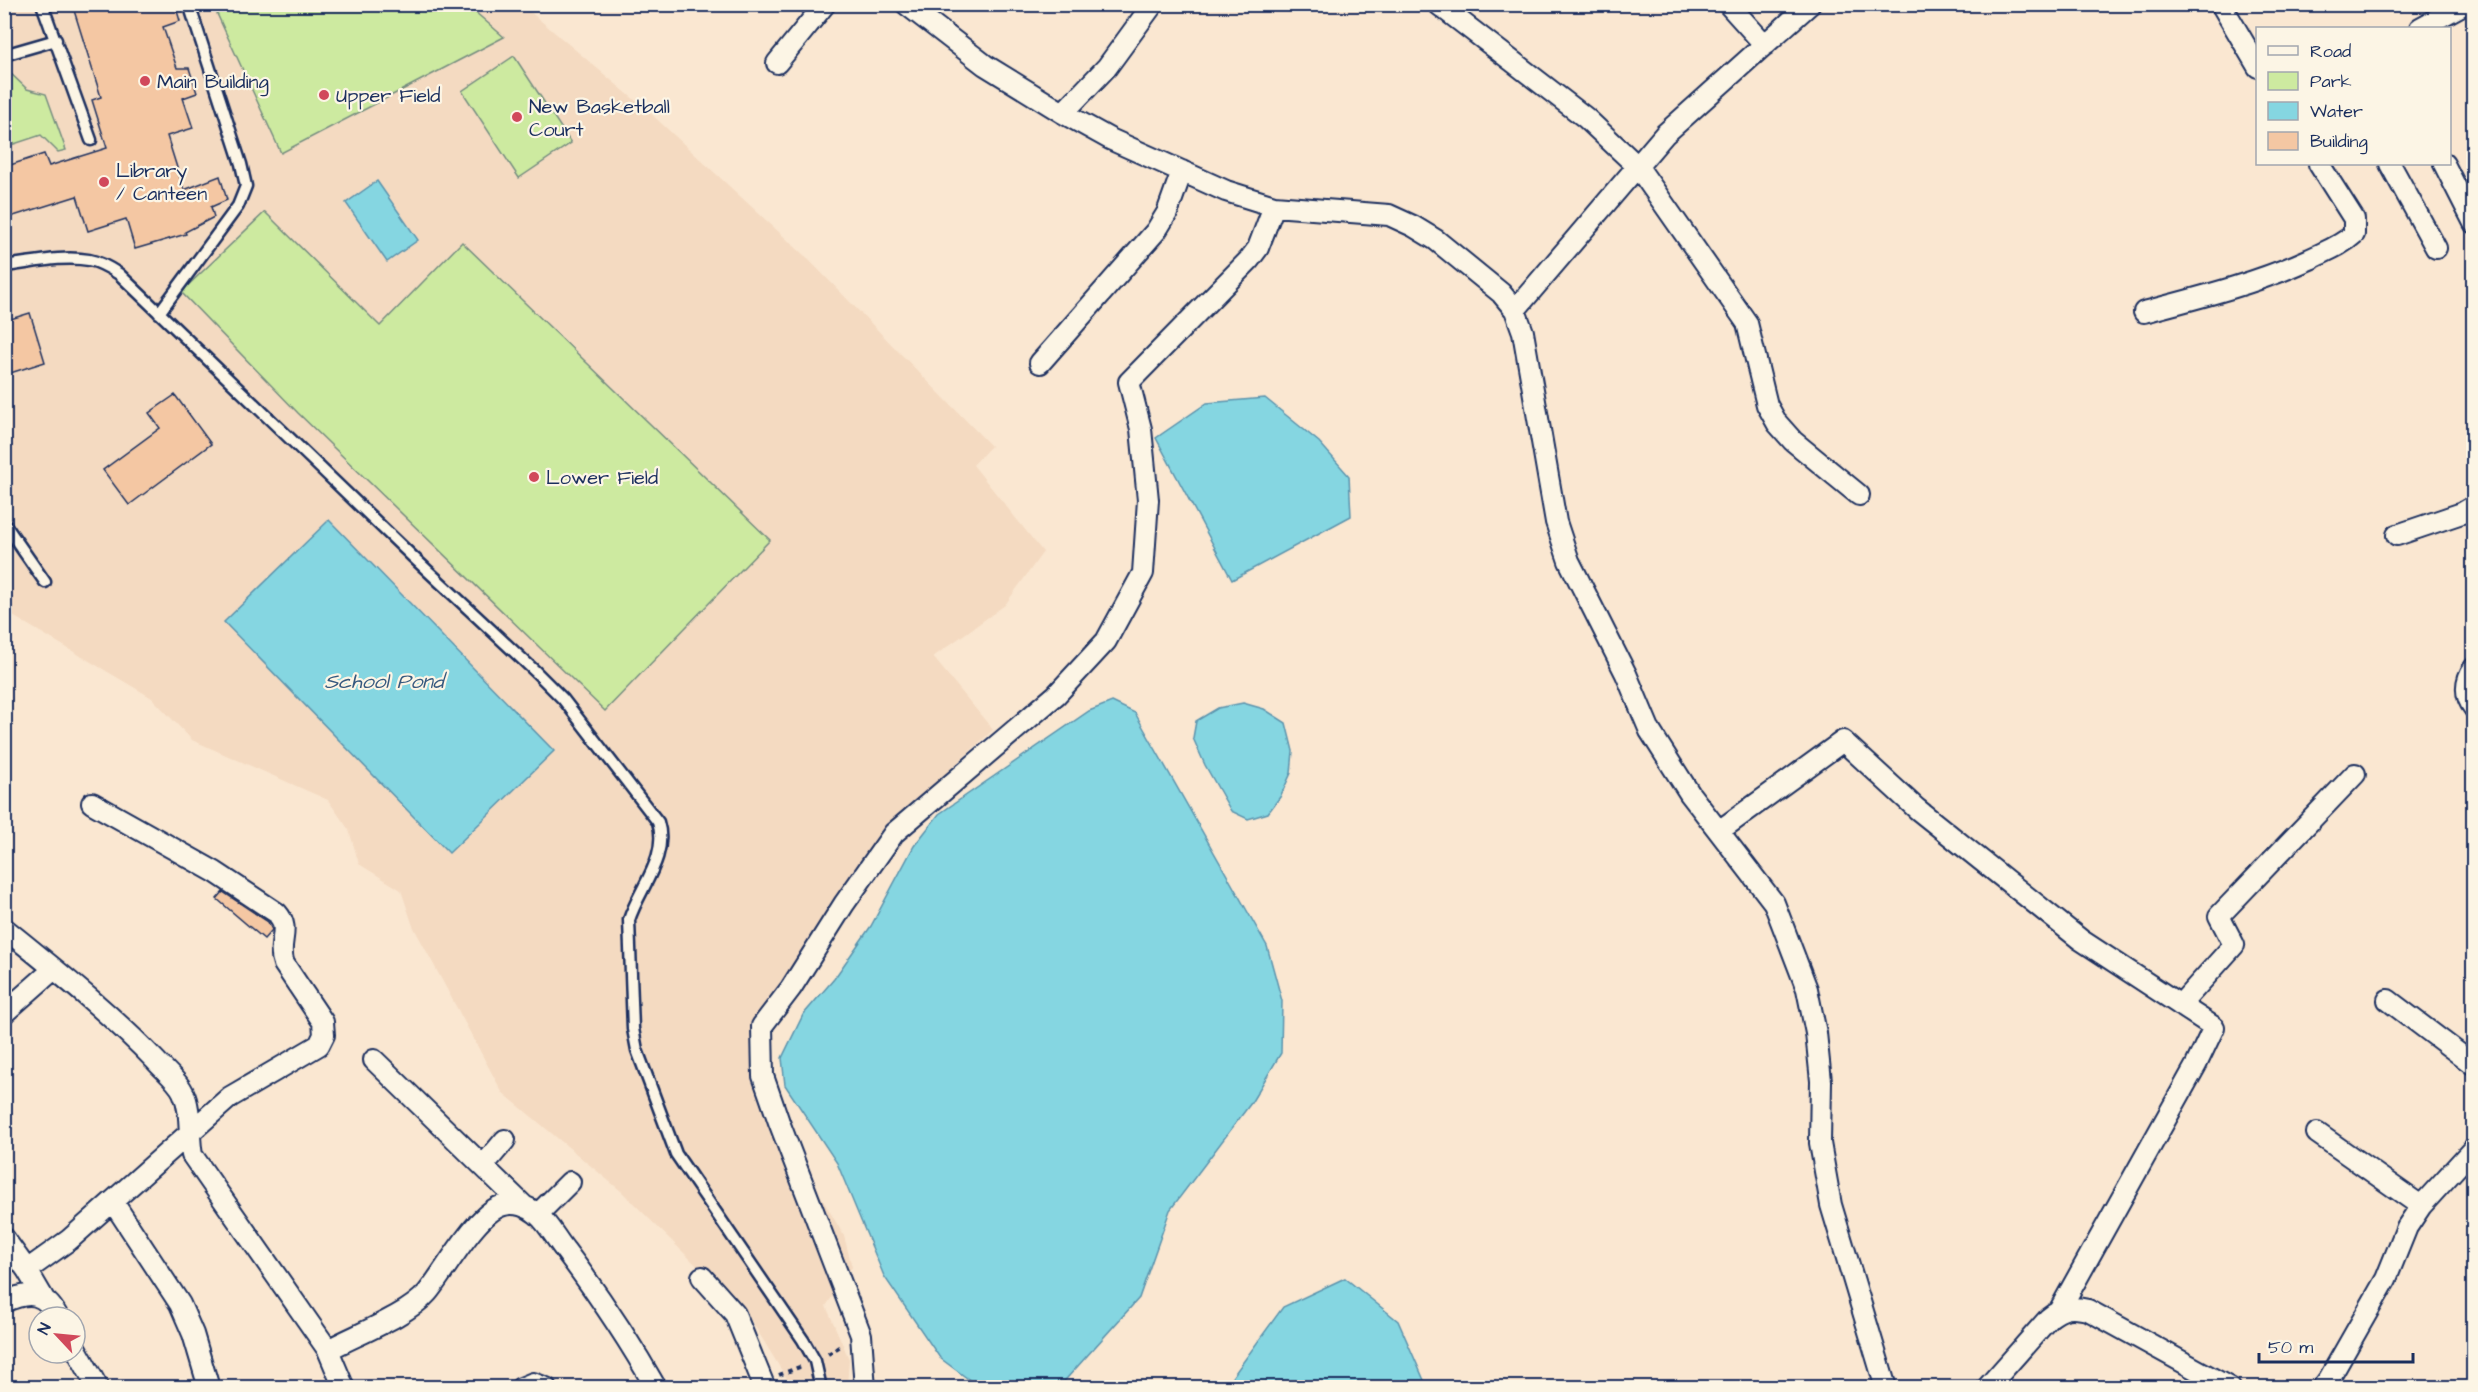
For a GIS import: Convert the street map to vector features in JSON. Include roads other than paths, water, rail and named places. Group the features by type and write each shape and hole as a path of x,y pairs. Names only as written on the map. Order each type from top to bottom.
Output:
{"street":[{"path":"777,63 825,4"},
{"path":"906,4 986,65 1110,140 1226,191 1274,206 1389,215 1436,240 1501,293 1515,310 1522,332 1556,522 1569,561 1626,674 1650,731 1690,794 1774,903 1807,988 1817,1042 1821,1081 1820,1143 1831,1205 1886,1388"},
{"path":"1063,113 1107,67 1153,4"},
{"path":"1438,4 1586,118 1638,167 1747,323 1767,405 1777,423 1793,441 1858,495"},
{"path":"1728,4 1765,45"},
{"path":"1515,310 1665,134 1810,4"},
{"path":"2221,4 2256,64"},
{"path":"2422,27 2464,4"},
{"path":"2144,312 2222,292 2270,276 2344,243 2354,234 2354,219 2320,165"},
{"path":"2391,165 2436,248"},
{"path":"2445,165 2474,223"},
{"path":"1040,363 1150,238 1167,213 1182,171"},
{"path":"865,1388 861,1335 763,1076 762,1026 791,988 844,904 894,833 1056,695 1106,641 1143,573 1148,500 1141,429 1129,382 1249,260 1258,248 1274,206"},
{"path":"2397,535 2462,513 2474,506"},
{"path":"2474,668 2469,674 2466,686 2467,697 2474,708"},
{"path":"1719,831 1843,741 1917,809 2081,940 2214,1027 2196,1065 2060,1309 2049,1318 1987,1388"},
{"path":"2180,1005 2234,945 2219,916 2355,774"},
{"path":"27,1270 69,1240 230,1097 319,1045 324,1035 323,1022 284,964 280,954 284,921 277,914 215,872 92,803"},
{"path":"4,928 90,997 131,1035 181,1088 189,1106 188,1134 192,1155 327,1350 338,1386"},
{"path":"4,1013 54,969"},
{"path":"2388,1000 2474,1065"},
{"path":"374,1060 531,1210 624,1334 656,1388"},
{"path":"2317,1133 2421,1206"},
{"path":"483,1166 505,1140"},
{"path":"2322,1388 2386,1279 2407,1227 2421,1206 2474,1148"},
{"path":"327,1350 413,1306 426,1293 491,1210 504,1204 531,1210 570,1182"},
{"path":"113,1202 180,1304 193,1334 209,1388"},
{"path":"4,1238 49,1305"},
{"path":"702,1277 735,1314 765,1388"},
{"path":"4,1302 31,1294 44,1299"},
{"path":"2060,1309 2073,1306 2088,1310 2230,1388"},
{"path":"85,1365 98,1388"},
{"path":"521,1388 533,1383 546,1388"}],"lane":[{"path":"42,4 91,140"},
{"path":"159,313 238,206 246,186 189,4"},
{"path":"4,55 56,40"},
{"path":"4,266 55,260 89,260 105,265 119,274 563,699 658,822 662,834 660,848 650,874 634,903 629,920 633,1029 637,1050 676,1154 803,1340 815,1361 821,1388"},
{"path":"4,523 45,582"}],"water":[{"path":"377,181 418,240 387,262 346,203"},
{"path":"1265,398 1319,442 1349,476 1351,516 1232,580 1156,438 1207,403"},
{"name":"School Pond","path":"329,520 554,751 449,853 224,622"},
{"path":"1112,702 1135,713 1267,946 1282,1001 1281,1053 1251,1103 1170,1210 1139,1298 1059,1387 979,1387 940,1358 884,1276 837,1163 785,1085 782,1058 803,1015 834,979 871,926 914,846 939,814 1089,711"},
{"path":"1243,703 1264,709 1286,723 1293,751 1291,773 1280,797 1268,813 1248,819 1231,811 1205,765 1193,738 1196,721 1218,708"},
{"path":"1345,1278 1398,1321 1427,1387 1225,1387 1283,1307"}],"place":[{"name":"Main Building","path":"145,81"},
{"name":"Upper Field","path":"324,95"},
{"name":"New Basketball Court","path":"517,117"},
{"name":"Library / Canteen","path":"104,182"},
{"name":"Lower Field","path":"534,477"}]}
